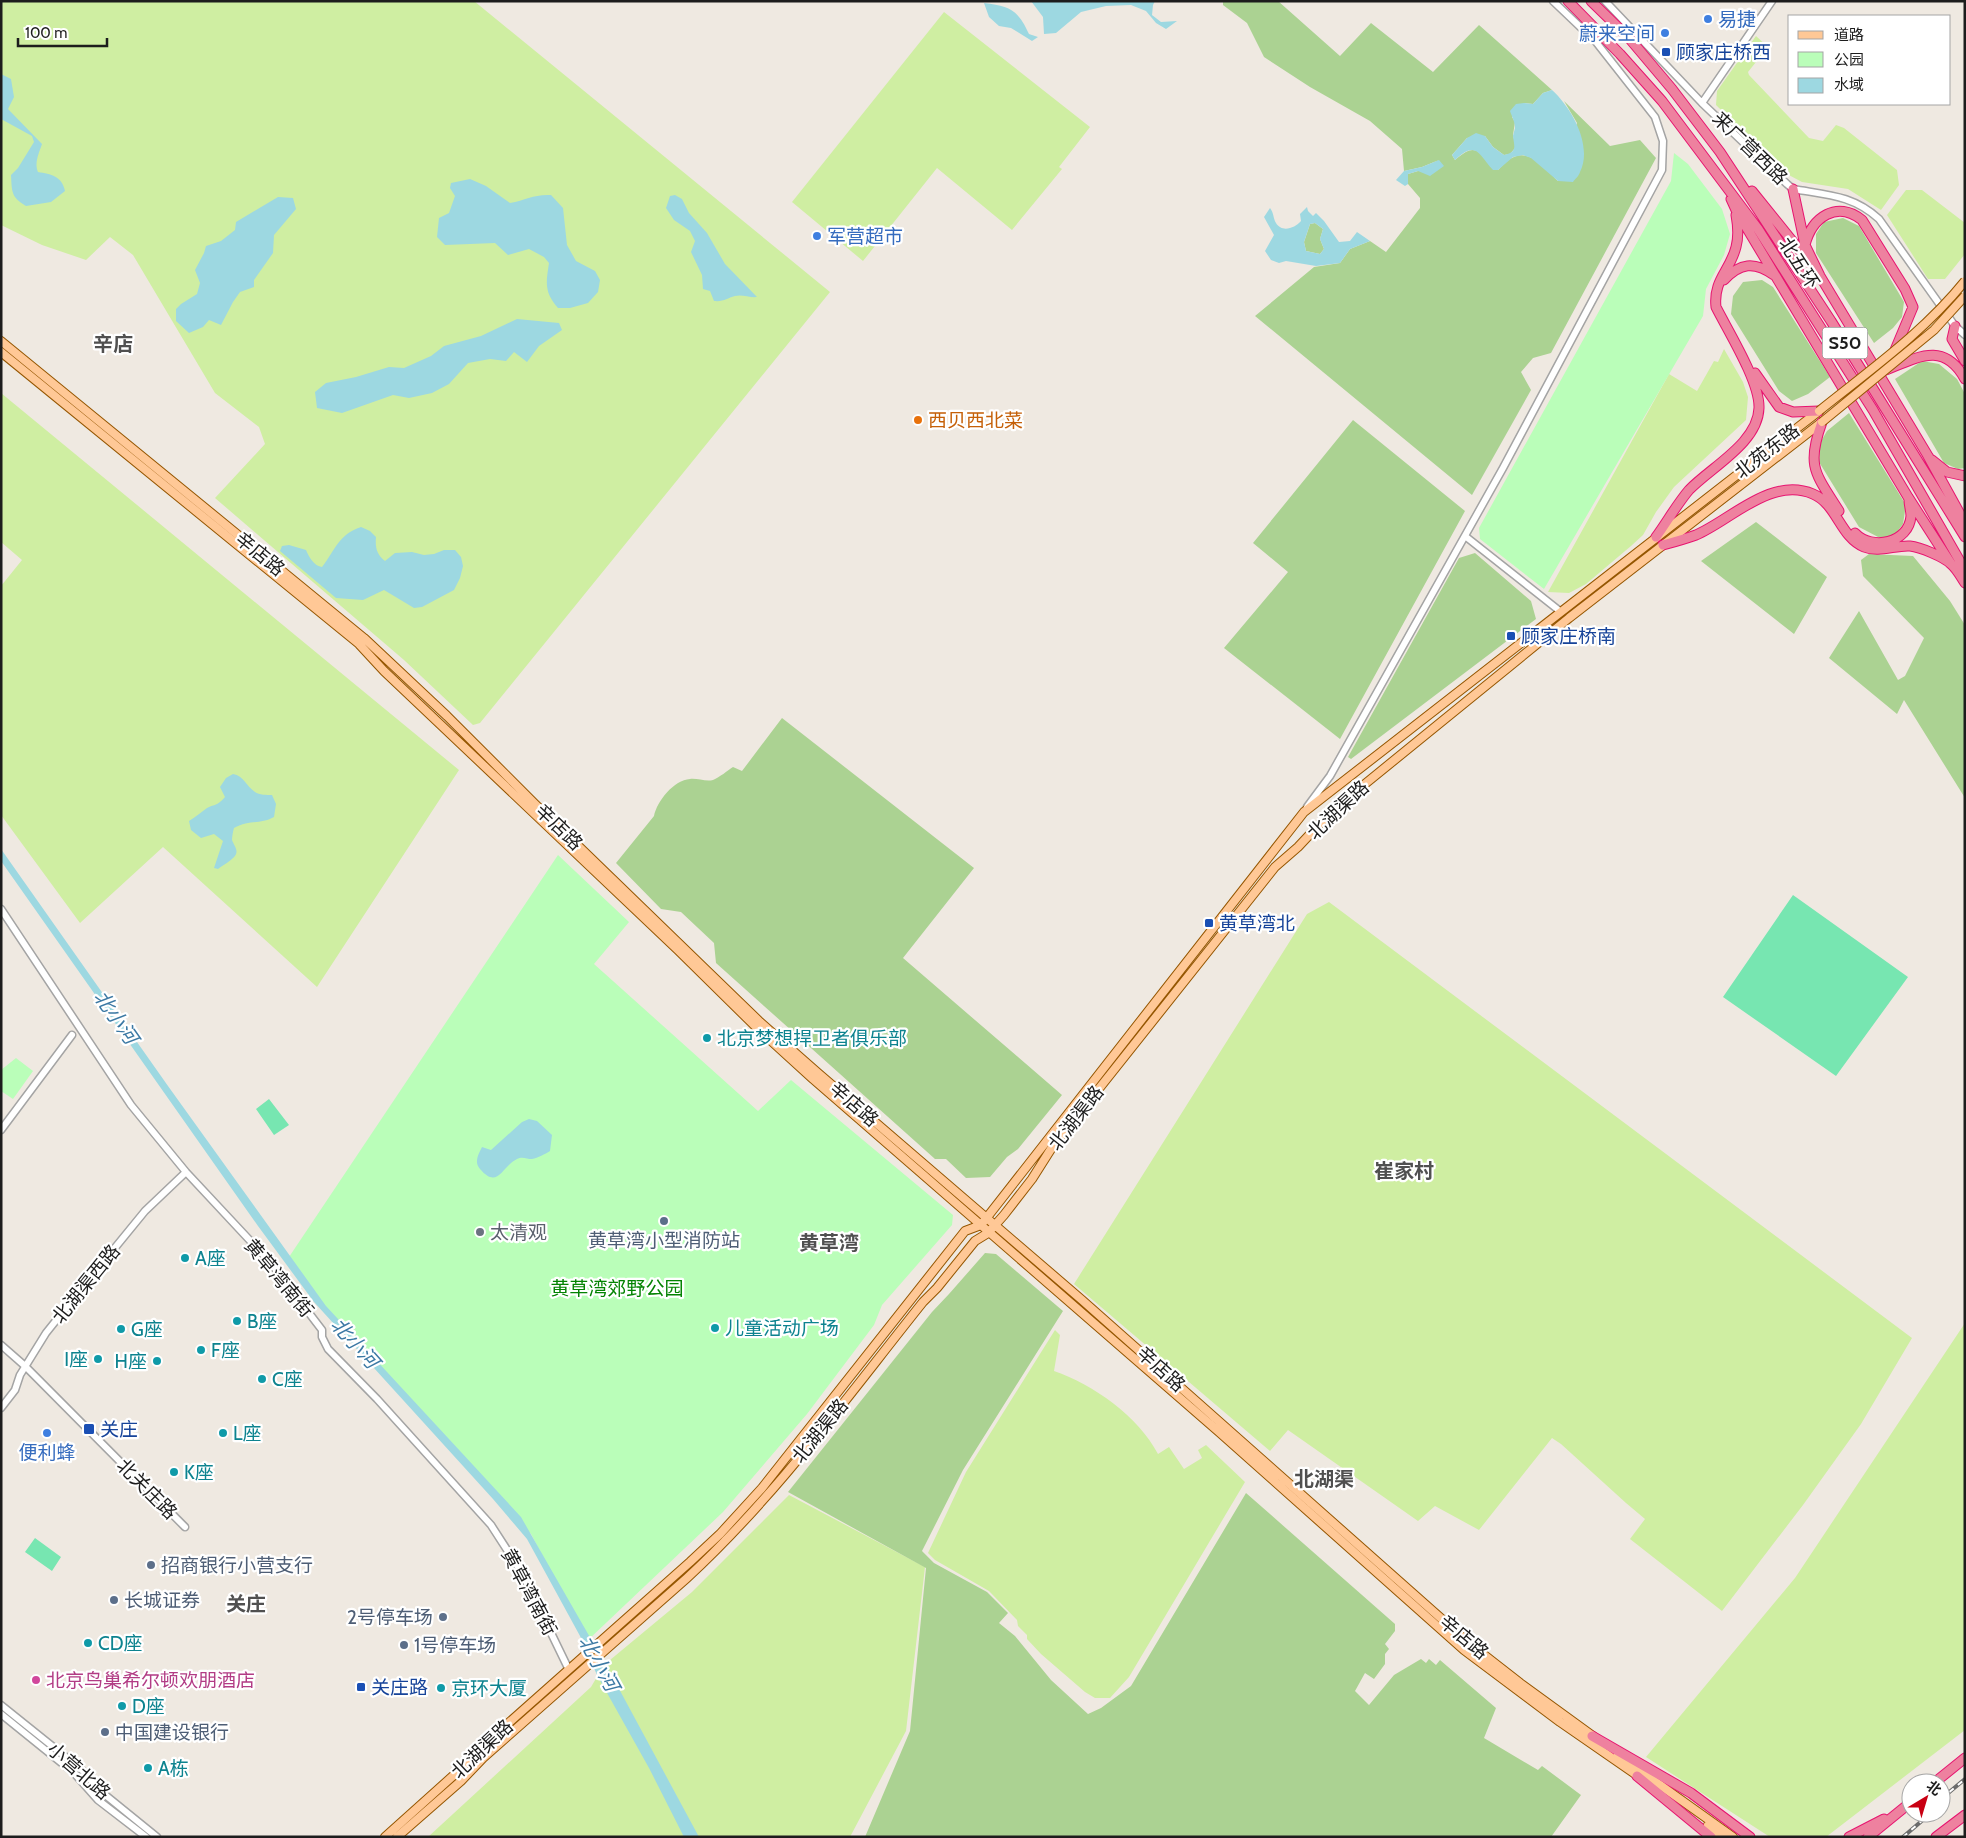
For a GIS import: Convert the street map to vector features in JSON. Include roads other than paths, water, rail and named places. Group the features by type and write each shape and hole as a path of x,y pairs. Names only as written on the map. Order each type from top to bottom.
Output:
{"highway":[{"name":"北五环","path":"1568,1 1620,54 1662,101 1758,229 1868,402 1965,570"},
{"name":"北五环","path":"1591,1 1629,38 1720,152 1831,321 1965,537"},
{"path":"1720,152 1820,276"},
{"path":"1726,187 1736,210 1908,497 1951,564 1965,582"},
{"path":"1793,189 1805,245 1820,276 1928,456 1965,523"},
{"path":"1656,537 1689,491 1754,430 1759,408 1755,384 1716,307 1715,295 1718,284 1736,248 1739,232 1736,210"},
{"path":"1805,245 1813,224 1830,213 1843,211 1854,214 1862,220 1905,289 1913,307 1895,350"},
{"path":"1776,276 1754,266 1745,265 1733,271 1724,280 1719,294 1720,308 1757,376 1779,407 1793,412 1819,411"},
{"path":"1955,326 1952,339 1965,361"},
{"path":"1883,371 1923,356 1934,355 1943,356 1952,361 1965,379"},
{"path":"1822,422 1813,451 1815,471 1850,528 1859,538 1877,544 1894,541 1905,530 1911,517 1908,497"},
{"path":"1928,456 1947,472 1965,476"},
{"path":"1663,545 1695,536 1762,496 1780,489 1796,490 1812,493 1826,502 1837,515 1851,539 1865,548 1884,549 1909,546 1924,550 1951,564"},
{"path":"1592,1736 1691,1793 1750,1837"},
{"path":"1946,1773 1965,1758"},
{"path":"1639,1780 1711,1837"},
{"path":"1868,1837 1901,1810"},
{"path":"1849,1837 1898,1812"},
{"path":"1936,1837 1965,1815"}],"main road":[{"name":"北苑东路","path":"1561,612 1895,350 1945,306 1965,281"},
{"name":"北苑东路","path":"1569,618 1822,422 1934,330 1965,296"},
{"name":"辛店路","path":"1,342 364,638 447,716 528,798 760,1022 995,1224 1470,1644 1592,1736 1733,1837"},
{"name":"辛店路","path":"1,352 359,644 756,1027 1464,1650 1639,1780 1723,1837"},
{"name":"北湖渠路","path":"385,1837 454,1775 477,1751 690,1562 738,1516 768,1481 965,1231 981,1225 1304,812 1561,612"},
{"name":"北湖渠路","path":"397,1837 716,1551 756,1509 923,1302 937,1288 975,1241 988,1233 1032,1179 1051,1149 1275,867 1360,788 1569,618"},
{"path":"1368,1566 1374,1559"}],"street":[{"path":"1304,812 1330,776 1465,536 1662,170 1663,141 1655,117 1643,99 1596,42 1553,1"},
{"name":"来广营西路","path":"1605,1 1702,103 1793,189 1847,199 1867,209 1878,219 1955,326 1965,335"},
{"path":"1702,103 1772,1"},
{"path":"1465,536 1561,612"},
{"name":"黄草湾南街","path":"1,909 131,1105 186,1172 270,1262 322,1330 322,1337 328,1349 377,1399 490,1525 522,1573 569,1670"},
{"path":"1,1130 72,1035"},
{"name":"北湖渠西路","path":"1,1408 15,1390 25,1366 52,1327 144,1211 186,1172"},
{"name":"北关庄路","path":"1,1345 25,1366 186,1527"},
{"name":"小营北路","path":"1,1705 82,1770 104,1794 157,1837"},
{"name":"小营北路","path":"1,1714 74,1773 98,1800 146,1837"}],"water":[{"path":"1031,1 1155,1 1152,15 1161,22 1177,21 1166,29 1156,23 1146,11 1131,5 1106,6 1081,12 1056,33 1044,34 1043,17"},
{"path":"984,3 1007,8 1017,14 1029,34 1038,37 1032,41 1011,28 999,26 989,17"},
{"path":"1,74 11,79 14,97 8,109 42,144 38,154 38,172 59,179 64,186 65,191 51,202 26,206 17,200 13,193 11,175 18,168 34,142 32,136 1,119"},
{"path":"1552,90 1567,107 1582,139 1583,162 1573,182 1558,181 1531,158 1523,155 1513,157 1498,170 1493,170 1480,154 1472,150 1462,154 1455,160 1452,155 1467,138 1476,133 1485,136 1493,147 1504,155 1511,152 1514,148 1513,136 1515,128 1510,111 1516,104 1533,104 1543,93"},
{"path":"1439,160 1444,166 1430,176 1418,171 1408,174 1408,184 1405,186 1396,180 1404,171 1422,167"},
{"path":"470,179 486,186 510,203 535,196 551,195 563,208 567,245 576,261 595,271 600,280 598,292 588,303 570,308 558,308 550,297 547,287 549,263 544,257 529,249 508,255 495,243 445,245 437,237 439,218 449,213 455,196 450,188 451,183"},
{"path":"675,195 682,199 689,213 707,233 725,264 757,297 738,296 714,301 710,291 703,289 702,275 691,252 695,241 690,231 674,220 666,208 670,196"},
{"path":"278,197 293,198 296,209 274,235 273,253 254,280 254,287 240,292 221,325 209,320 203,327 189,333 176,321 176,309 197,294 200,283 195,270 206,246 221,241 235,230 236,222"},
{"path":"1307,207 1313,216 1316,213 1339,242 1350,241 1357,232 1370,241 1350,249 1340,263 1316,266 1286,261 1279,263 1271,260 1265,251 1274,235 1264,217 1270,208 1275,221 1285,229 1295,226 1301,221 1300,214","holes":["1315,223 1323,229 1320,239 1324,249 1320,254 1306,251 1304,242 1310,224"]},
{"path":"517,319 559,323 562,330 539,346 527,362 514,352 506,361 490,359 468,363 449,384 432,393 409,398 393,395 342,413 317,408 315,392 326,383 356,377 389,367 404,368 431,356 444,346 481,336"},
{"path":"361,527 370,531 376,537 377,551 385,561 395,553 412,552 424,555 444,550 455,550 461,557 463,566 454,590 422,607 414,608 384,590 363,600 336,598 280,551 282,546 289,545 306,550 314,563 322,567 342,538"},
{"path":"233,774 240,777 257,793 272,795 276,804 274,817 264,821 239,825 234,828 232,840 236,854 218,869 214,868 223,841 214,834 201,838 191,830 189,821 225,797 220,787 226,778"},
{"name":"北小河","path":"1,849 326,1306 521,1517 611,1674 699,1837 684,1837 649,1768 597,1675 580,1636 527,1539 314,1302 258,1226 1,861"},
{"path":"529,1119 537,1121 552,1135 550,1151 532,1159 517,1159 496,1177 486,1175 477,1164 482,1147 491,1150 522,1122"}],"railway":[{"path":"1951,1791 1965,1779"},
{"path":"1903,1837 1919,1823"}],"place":[{"name":"易捷","path":"1708,19"},
{"name":"蔚来空间","path":"1665,33"},
{"name":"顾家庄桥西","path":"1666,52"},
{"name":"军营超市","path":"817,236"},
{"name":"西贝西北菜","path":"918,420"},
{"name":"顾家庄桥南","path":"1511,636"},
{"name":"黄草湾北","path":"1209,923"},
{"name":"北京梦想捍卫者俱乐部","path":"707,1038"},
{"name":"黄草湾小型消防站","path":"664,1221"},
{"name":"太清观","path":"480,1232"},
{"name":"A座","path":"185,1258"},
{"name":"B座","path":"237,1321"},
{"name":"儿童活动广场","path":"715,1328"},
{"name":"G座","path":"121,1329"},
{"name":"F座","path":"201,1350"},
{"name":"I座","path":"98,1359"},
{"name":"H座","path":"157,1361"},
{"name":"C座","path":"262,1379"},
{"name":"关庄","path":"89,1429"},
{"name":"便利蜂","path":"47,1433"},
{"name":"L座","path":"223,1433"},
{"name":"K座","path":"174,1472"},
{"name":"招商银行小营支行","path":"151,1565"},
{"name":"长城证券","path":"114,1600"},
{"name":"2号停车场","path":"443,1617"},
{"name":"CD座","path":"88,1643"},
{"name":"1号停车场","path":"404,1645"},
{"name":"北京鸟巢希尔顿欢朋酒店","path":"36,1680"},
{"name":"关庄路","path":"361,1687"},
{"name":"京环大厦","path":"441,1688"},
{"name":"D座","path":"122,1706"},
{"name":"中国建设银行","path":"105,1732"},
{"name":"A栋","path":"148,1768"}],"district":[{"name":"辛店","path":"113,344"},
{"name":"崔家村","path":"1404,1171"},
{"name":"黄草湾","path":"829,1243"},
{"name":"北湖渠","path":"1324,1479"},
{"name":"关庄","path":"246,1604"}],"park label":[{"name":"黄草湾郊野公园","path":"617,1288"}]}
